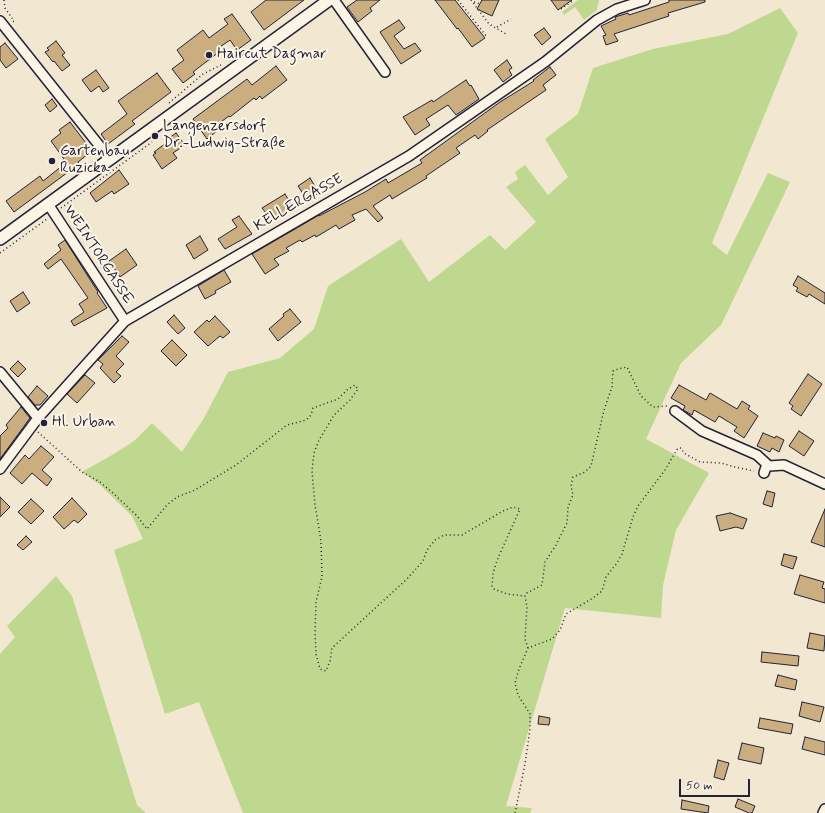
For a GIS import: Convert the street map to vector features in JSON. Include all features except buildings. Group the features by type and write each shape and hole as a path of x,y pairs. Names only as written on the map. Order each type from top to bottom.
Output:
{"main road":[{"path":"0,239 328,0"}],"street":[{"path":"334,0 386,72"},
{"name":"KELLERGASSE","path":"0,469 38,418 125,321 410,156 545,62 616,5 644,0"},
{"path":"0,21 110,158"},
{"name":"WEINTORGASSE","path":"48,204 125,321"},
{"path":"0,372 38,418"},
{"path":"675,411 702,431 757,455 766,470 784,465 825,484"},
{"path":"823,813 825,809"}],"path":[{"path":"458,0 464,11 487,37"},
{"path":"472,0 480,4"},
{"path":"472,0 489,24 506,34"},
{"path":"562,9 574,0"},
{"path":"496,27 511,19"},
{"path":"0,253 106,176"},
{"path":"525,596 527,593 542,585 545,562 556,545 567,523 568,507 573,495 571,486 573,477 585,472 591,466 604,410 612,387 613,371 627,367 641,396 653,407 668,406 675,411"},
{"path":"32,427 82,472 100,482 114,494 137,516 147,529 162,510 177,497 195,490 236,465 287,425 306,420 311,415 313,408 338,399 347,390 355,385 358,389 350,400 334,414 319,440 314,453 312,471 321,541 322,577 316,602 315,633 316,654 320,669 326,671 330,661 332,648 407,578 423,560 427,550 435,540 444,535 462,535 503,511 513,507 520,509 498,558 493,574 492,587 507,594 525,596"},
{"path":"528,648 552,639 560,630 566,614 602,591 606,577 622,554 633,517 638,506 665,470 678,448 681,448 684,453 700,462 721,463 753,471 766,470"},
{"path":"515,813 525,764 530,729 530,714 518,694 515,683 528,648 525,639 527,608 525,596"}],"green space":[{"path":"578,0 599,0 597,10 584,20 575,7 564,15 562,12"},
{"path":"780,8 798,33 712,243 727,255 768,173 790,182 721,325 681,363 646,439 709,473 676,530 663,585 661,618 565,608 506,806 532,808 530,813 243,813 199,702 165,714 114,550 143,539 132,516 100,485 82,472 134,441 152,423 182,452 204,418 228,372 280,358 314,329 328,286 401,239 429,282 490,235 505,250 536,222 506,187 518,179 515,172 525,165 548,195 568,177 545,139 578,114 593,68 653,49 728,34"},
{"path":"56,576 72,596 137,805 146,813 0,813 0,654 15,637 7,626"}],"place":[{"name":"Haircut Dagmar","path":"209,55"},
{"name":"Langenzersdorf Dr.-Ludwig-Straße","path":"155,136"},
{"name":"Gartenbau Ruzicka","path":"52,161"},
{"name":"Hl. Urban","path":"44,423"}]}
